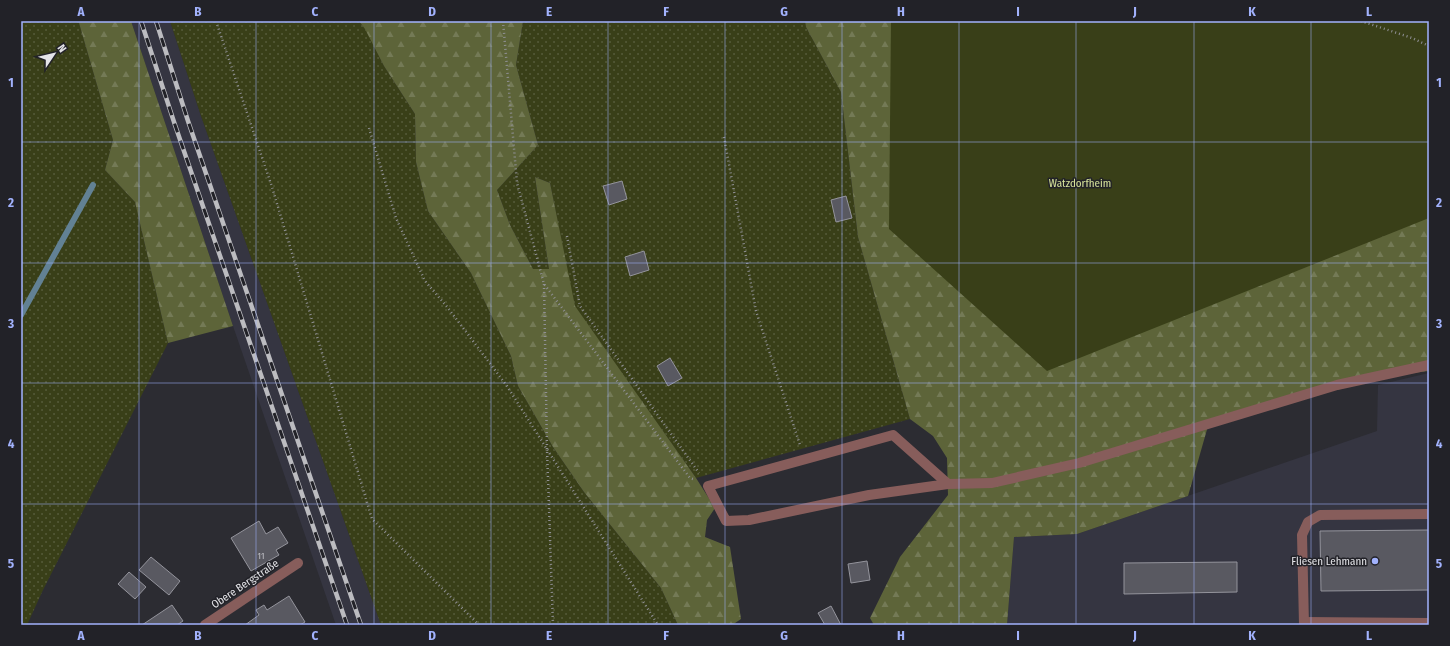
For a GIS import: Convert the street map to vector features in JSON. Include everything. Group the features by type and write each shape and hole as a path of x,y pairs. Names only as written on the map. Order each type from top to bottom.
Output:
{"street":[{"path":"948,484 893,435 708,486 726,521 749,520 869,495 948,484 992,483 1079,463 1337,385 1429,365"},
{"path":"1429,514 1320,516 1308,522 1302,535 1304,623 1429,623"},
{"name":"Obere Bergstraße","path":"205,625 298,563"}],"path":[{"path":"216,21 272,187 372,519 479,625"},
{"path":"503,21 517,183 544,284 553,625"},
{"path":"1361,21 1412,38 1429,46"},
{"path":"369,128 396,218 425,281 448,308 507,386 658,625"},
{"path":"724,137 756,311 801,449 807,458"},
{"path":"567,236 580,306 708,486"},
{"path":"544,284 690,478 708,486"}],"shaded area":[{"path":"131,21 170,21 201,116 381,625 336,625 233,326"},
{"path":"1429,373 1429,625 1007,625 1014,537 1077,534 1377,431 1378,385"}],"green space":[{"path":"21,21 77,21 79,23 113,140 105,170 135,202 168,343 43,590 27,625 21,625"},
{"path":"77,21 131,21 233,326 168,343 135,202 105,170 113,140 79,23"},
{"path":"170,21 359,21 365,28 384,66 415,114 416,162 428,211 471,273 511,356 518,386 553,447 584,492 661,588 678,625 381,625 201,116"},
{"path":"359,21 523,21 516,65 538,145 497,190 510,225 533,269 549,269 535,177 550,183 575,306 696,478 715,508 707,520 705,537 730,547 741,619 732,625 678,625 661,588 584,492 553,447 518,386 511,356 471,273 428,211 416,162 415,114 384,66 365,29"},
{"path":"523,21 805,21 806,27 841,92 858,237 910,419 696,478 574,306 550,183 535,177 549,269 533,269 510,225 497,190 538,145 516,65"},
{"path":"805,21 955,21 1429,54 1429,371 1336,382 1210,419 1188,496 1077,534 1014,537 1007,625 874,625 870,618 900,557 948,495 947,458 933,436 910,419 858,237 841,92 806,27"},
{"name":"Watzdorfheim","path":"891,21 1429,21 1429,218 1047,371 889,229"}],"building":[{"path":"622,181 627,199 609,205 603,186"},
{"path":"846,196 852,218 836,222 831,200"},
{"path":"644,251 649,270 630,276 625,257"},
{"path":"670,358 682,378 668,386 657,366"},
{"path":"259,521 266,534 278,527 288,543 276,550 279,555 251,571 231,538"},
{"name":"Fliesen Lehmann","path":"1429,530 1429,590 1321,591 1320,531"},
{"path":"151,557 180,581 169,595 139,570"},
{"path":"867,561 870,580 851,583 848,564"},
{"path":"1237,562 1237,592 1124,594 1124,563"},
{"path":"129,572 146,587 135,599 118,584"},
{"path":"289,596 305,622 300,625 245,625 259,615 256,610 264,605 267,610"},
{"path":"172,605 183,621 177,625 142,625"},
{"path":"831,606 841,625 825,625 818,613"}],"waterway":[{"path":"21,315 93,185"}],"railway":[{"path":"141,21 175,125 347,625"},
{"path":"156,21 188,121 361,625"}],"place":[{"name":"Fliesen Lehmann","path":"1375,561"}]}
